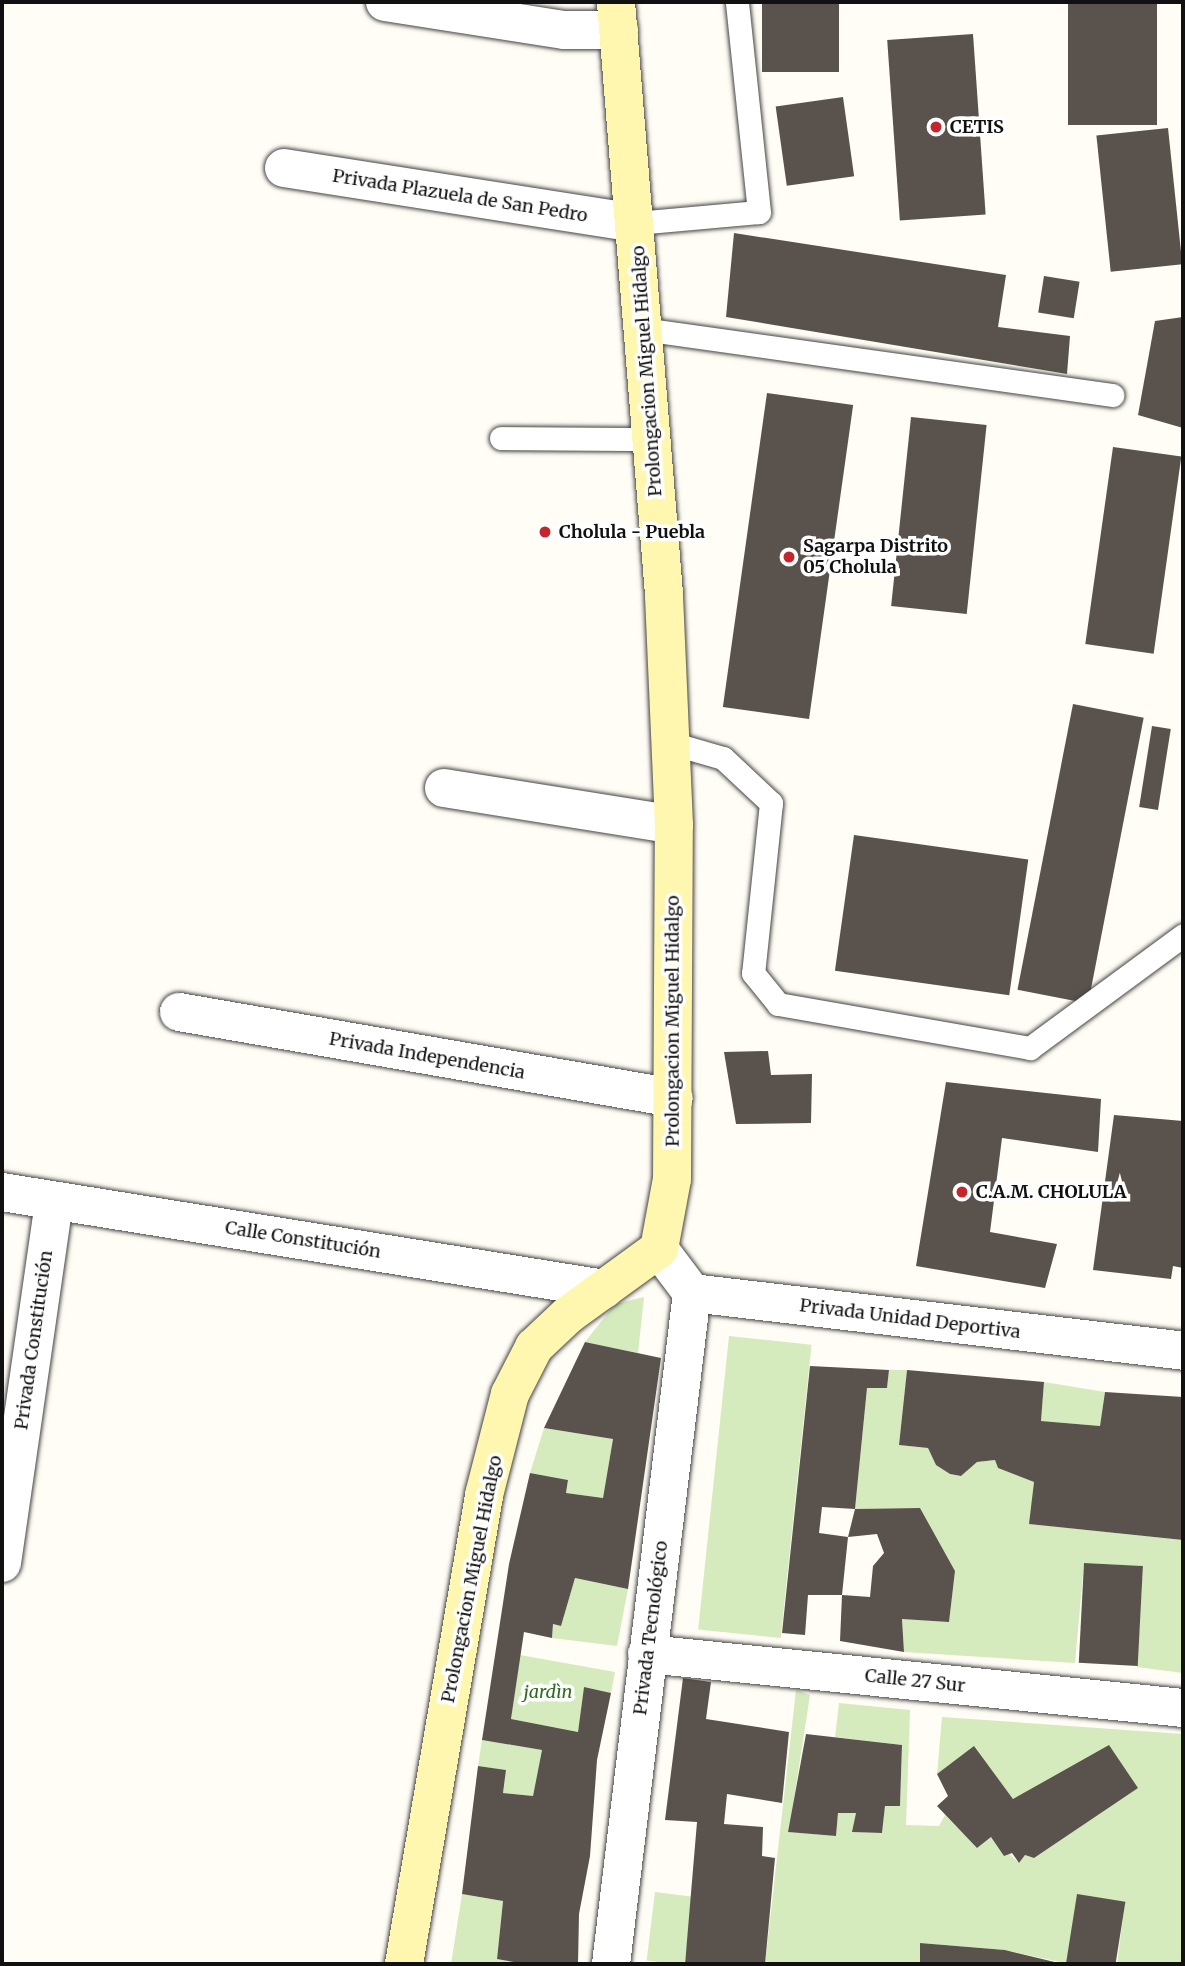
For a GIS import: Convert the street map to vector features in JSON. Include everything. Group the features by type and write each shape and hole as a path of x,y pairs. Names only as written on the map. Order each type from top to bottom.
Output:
{"street":[{"path":"385,2 564,30 617,16"},
{"name":"Prolongacion Miguel Hidalgo","path":"404,1964 484,1495 510,1394 534,1347 568,1315 659,1249 672,1179 674,825 671,743 636,223 617,16"},
{"name":"Privada Plazuela de San Pedro","path":"284,169 636,223"},
{"path":"444,788 674,825"},
{"name":"Privada Independencia","path":"179,1012 674,1098"},
{"name":"Calle Constitución","path":"2,1192 604,1289"},
{"name":"Privada Constitución","path":"2,1563 54,1200"},
{"path":"659,1249 692,1293"},
{"name":"Privada Unidad Deportiva","path":"692,1293 1183,1351"},
{"name":"Privada Tecnológico","path":"611,1964 692,1293"},
{"name":"Calle 27 Sur","path":"647,1654 1183,1708"}],"lane":[{"path":"636,223 759,212 737,2"},
{"path":"642,329 1112,395"},
{"path":"501,438 652,439"},
{"path":"671,743 723,758 771,803 753,974 778,1004 1030,1048 1183,935"}],"green space":[{"path":"644,1297 638,1353 585,1342 615,1304"},
{"path":"729,1336 812,1345 781,1638 698,1629"},
{"path":"889,1370 907,1370 899,1445 928,1448 936,1464 950,1474 961,1476 977,1462 995,1460 998,1468 1034,1482 1030,1524 1183,1540 1183,1673 1137,1667 1143,1566 1084,1563 1075,1663 904,1652 902,1619 949,1621 955,1571 920,1508 855,1509 867,1388 887,1388"},
{"path":"1044,1382 1105,1392 1100,1426 1041,1421"},
{"path":"544,1428 613,1439 603,1498 566,1493 568,1480 530,1473"},
{"name":"jardìn","path":"575,1578 628,1589 617,1646 552,1638 553,1624 561,1626"},
{"name":"jardìn","path":"520,1655 615,1672 611,1693 584,1687 578,1732 511,1719"},
{"path":"796,1690 810,1695 789,1832 836,1836 838,1813 856,1813 853,1832 882,1833 885,1806 900,1806 902,1745 835,1737 839,1703 910,1710 906,1825 939,1826 945,1815 977,1847 991,1837 1019,1863 1025,1855 1034,1858 1137,1788 1013,1799 974,1747 937,1774 942,1717 1183,1734 1183,1964 1117,1964 1125,1902 1077,1895 1069,1964 1005,1950 921,1943 920,1964 765,1964"},
{"name":"jardìn","path":"482,1740 542,1750 533,1796 503,1793 506,1770 478,1766"},
{"path":"655,1892 693,1897 684,1964 647,1960"},
{"path":"462,1894 503,1901 497,1958 525,1964 451,1964"}],"building":[{"path":"762,2 839,2 839,72 762,72"},
{"path":"1068,2 1157,2 1157,125 1068,125"},
{"name":"CETIS","path":"973,34 986,215 900,221 887,40"},
{"path":"843,97 854,176 787,186 776,106"},
{"path":"1168,128 1182,264 1111,272 1096,136"},
{"path":"734,233 1006,275 998,327 1070,336 1067,374 726,317"},
{"path":"1044,276 1080,282 1074,318 1038,313"},
{"path":"1183,317 1183,428 1138,415 1155,321"},
{"name":"Sagarpa Distrito 05 Cholula","path":"767,393 853,405 809,719 723,707"},
{"name":"Sagarpa Distrito 05 Cholula","path":"911,417 987,425 967,614 891,606"},
{"path":"1113,447 1181,457 1154,654 1085,644"},
{"path":"1073,704 1144,718 1088,1003 1017,990"},
{"path":"1152,726 1171,729 1158,810 1139,807"},
{"path":"854,835 1028,859 1009,995 835,971"},
{"path":"768,1051 771,1075 812,1074 811,1123 736,1124 724,1052"},
{"name":"C.A.M. CHOLULA","path":"946,1082 1101,1099 1098,1152 1002,1138 990,1232 1057,1244 1045,1288 916,1266"},
{"name":"C.A.M. CHOLULA","path":"1114,1115 1183,1121 1183,1268 1173,1266 1171,1279 1093,1270"},
{"path":"585,1342 661,1358 628,1589 575,1578 561,1626 553,1624 552,1638 524,1632 511,1719 578,1732 584,1687 611,1693 597,1760 590,1856 579,1914 578,1964 525,1964 497,1959 503,1901 462,1894 478,1766 506,1770 503,1793 533,1796 542,1750 482,1740 509,1564 530,1473 568,1480 566,1493 603,1498 613,1439 544,1428"},
{"path":"810,1366 889,1370 887,1388 867,1388 855,1509 822,1507 819,1533 848,1537 842,1595 808,1595 805,1635 782,1633"},
{"path":"907,1370 1044,1382 1041,1421 1100,1426 1105,1392 1183,1397 1183,1540 1029,1524 1034,1482 998,1468 995,1460 977,1462 961,1476 950,1474 936,1465 928,1448 899,1445"},
{"path":"920,1508 955,1571 949,1622 902,1619 904,1652 840,1641 842,1595 870,1597 873,1566 884,1553 877,1534 848,1537 855,1509"},
{"path":"1084,1563 1143,1566 1138,1666 1079,1663"},
{"path":"683,1678 711,1682 706,1719 789,1732 782,1803 727,1794 724,1824 763,1827 762,1856 775,1858 765,1964 685,1964 697,1822 665,1820"},
{"path":"806,1734 902,1745 900,1806 885,1806 882,1833 852,1832 856,1813 838,1813 836,1836 788,1832"},
{"path":"1109,1745 1138,1788 1034,1858 1025,1855 1019,1863 1012,1853 1004,1856 991,1837 977,1848 937,1806 948,1796 937,1774 974,1746 1013,1799"},
{"path":"1077,1894 1125,1902 1116,1964 1066,1963"},
{"path":"920,1943 1005,1950 1063,1964 920,1964"}],"place":[{"name":"CETIS","path":"936,127"},
{"name":"Cholula - Puebla","path":"545,532"},
{"name":"Sagarpa Distrito 05 Cholula","path":"789,557"},
{"name":"C.A.M. CHOLULA","path":"962,1192"}]}
